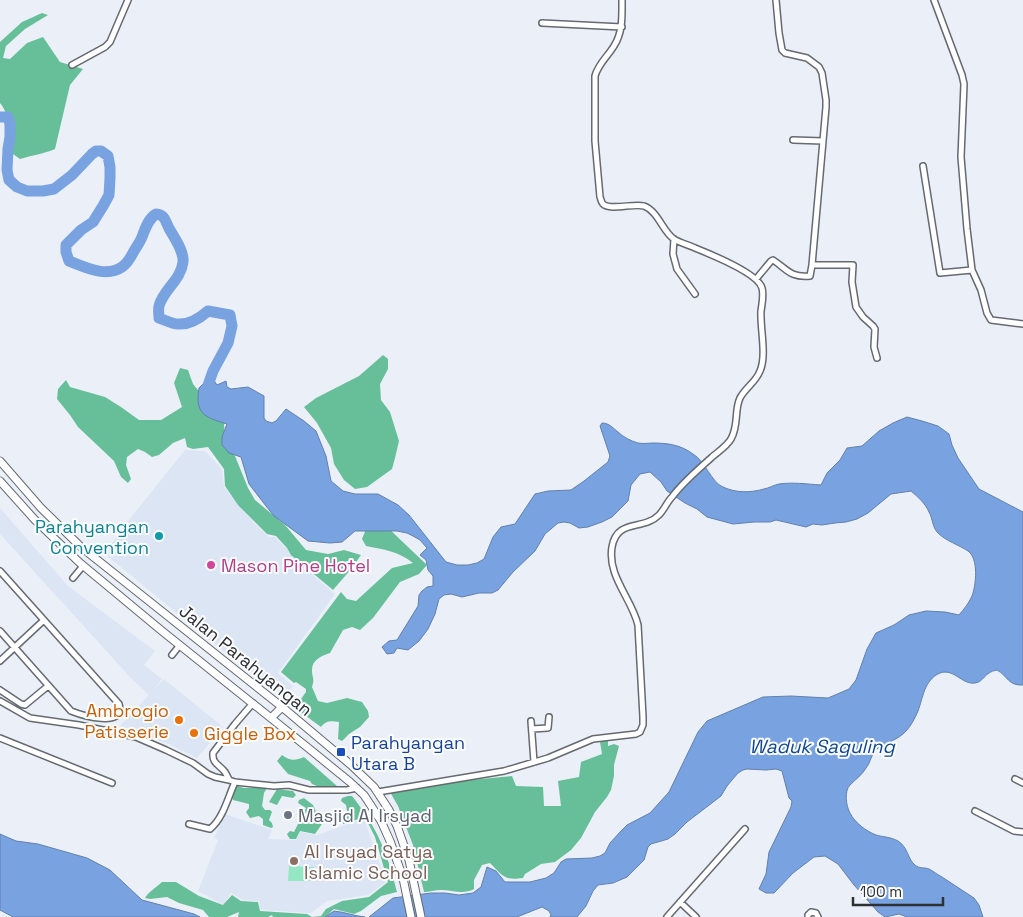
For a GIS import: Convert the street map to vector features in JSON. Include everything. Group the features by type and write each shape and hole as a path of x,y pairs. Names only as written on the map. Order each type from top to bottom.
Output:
{"main road":[{"name":"Jalan Parahyangan","path":"0,461 41,508 81,547 282,707 351,765 376,789 397,826 409,860 420,917"},
{"name":"Jalan Parahyangan","path":"0,481 34,520 83,566 364,795 381,821 390,841 402,878 411,917"},
{"path":"271,718 282,707"},
{"path":"364,795 376,789"}],"street":[{"path":"72,65 110,42 128,0"},
{"path":"376,789 504,771 563,752 593,739 640,732 643,717 638,625 636,615 615,573 612,546 620,531 658,516 671,497 729,442 736,430 739,399 761,370 763,361 761,312 763,296 762,288 756,279 717,256 674,239 652,211 647,208 640,206 609,206 603,204 600,197 595,141 595,76 599,66 620,36 622,0"},
{"path":"756,279 772,260 787,272 802,277 810,276 826,107 822,72 819,66 808,59 785,53 782,50 776,0"},
{"path":"934,0 964,84 961,156 972,270 991,320 1023,324"},
{"path":"542,23 622,26"},
{"path":"793,140 823,141"},
{"path":"922,166 940,272 942,274 972,270"},
{"path":"674,239 672,254 676,269 695,294"},
{"path":"812,265 854,266 852,282 856,307 875,329 874,347 877,358"},
{"path":"73,578 83,566"},
{"path":"0,570 119,704 120,712 112,718 103,719 71,711 0,631"},
{"path":"0,661 44,620"},
{"path":"172,655 180,645"},
{"path":"0,690 25,705 48,686"},
{"path":"0,702 30,718 78,725 136,737 192,763 215,777 274,786 289,785 308,790 347,790 357,788"},
{"path":"232,781 224,770 214,762 212,758 213,753 253,703"},
{"path":"532,729 548,728 549,717"},
{"path":"531,721 534,762"},
{"path":"0,738 112,783"},
{"path":"1015,779 1023,783"},
{"path":"189,824 210,829 214,826 219,818 232,781"},
{"path":"975,811 1014,831 1023,832"},
{"path":"667,917 745,829"},
{"path":"680,902 696,917"},
{"path":"808,917 811,912 816,912 818,917"}],"shaded area":[{"name":"Mason Pine Hotel","path":"185,450 205,451 222,469 224,487 255,524 269,537 275,537 335,594 278,673 293,686 285,699 105,554 120,531"},
{"path":"0,508 68,586 155,651 144,665 162,679 154,689 164,679 223,727 197,758 169,744 120,726 149,695 130,677 0,534"},
{"name":"Al Irsyad Satya Islamic School","path":"225,814 272,830 268,839 296,840 300,832 317,835 364,818 386,882 368,895 327,901 311,913 260,910 259,901 243,900 231,893 224,905 198,891 218,840 214,838"}],"green space":[{"path":"42,13 48,15 25,29 6,46 3,58 10,59 27,43 43,37 60,62 83,69 70,85 55,149 20,159 13,154 8,120 0,103 0,42 22,22"},
{"path":"383,355 388,359 388,369 380,384 381,400 390,412 399,441 392,469 367,487 355,489 344,480 334,464 331,448 317,423 304,407 316,398 359,376"},
{"path":"180,368 188,370 193,384 224,422 225,444 235,456 255,500 285,525 306,550 328,554 344,550 361,555 333,590 291,555 276,536 267,534 238,505 225,486 224,469 208,447 193,449 187,447 185,438 173,443 159,455 152,457 138,449 127,457 126,465 131,479 128,483 121,477 114,461 78,427 57,399 58,389 66,380 70,387 105,397 139,420 161,420 182,407 174,383"},
{"path":"386,526 427,565 419,574 400,582 373,618 360,630 352,627 343,630 330,653 320,657 312,667 312,687 318,701 327,703 347,698 362,702 368,711 369,717 342,741 338,739 339,722 327,722 321,727 287,702 290,695 301,699 306,689 296,682 294,683 281,672 341,592 347,599 356,601 392,568 413,563 397,554 366,546 362,539 366,529"},
{"path":"608,740 608,746 614,744 619,746 614,765 611,790 595,812 581,838 571,850 555,862 541,864 525,874 523,878 507,878 490,863 482,865 474,880 474,889 470,891 441,890 424,892 413,845 398,806 390,792 512,776 516,786 543,787 544,806 561,806 558,781 579,777 581,762 602,754 600,742"},
{"path":"282,755 293,760 304,757 337,786 319,787 310,781 288,774 277,761"},
{"path":"237,786 244,788 267,788 264,793 262,806 265,810 272,812 269,820 273,827 263,825 263,819 259,816 250,818 246,812 249,804 233,800 232,797"},
{"path":"277,789 293,791 296,795 293,798 282,796 277,805 269,802"},
{"path":"352,796 375,830 397,892 381,896 354,914 334,909 325,917 312,917 321,916 326,909 342,901 369,897 388,882 375,837 365,817 343,824 342,821 347,811 346,805 341,801 342,798"},
{"path":"304,798 313,805 322,824 315,834 300,831 296,839 290,839 287,834 290,831 294,832 306,808 298,803 299,800"},
{"path":"289,866 314,867 313,881 288,881"},
{"path":"162,882 176,882 199,896 223,905 232,895 241,901 258,902 260,911 307,914 312,917 273,917 272,915 268,917 238,917 239,912 227,917 209,917 203,910 179,903 167,897 145,898"}],"water":[{"name":"Waduk Saguling","path":"211,376 217,385 226,381 227,387 231,389 248,387 264,396 264,418 266,421 272,423 276,421 286,409 304,421 316,431 326,456 331,481 343,491 355,494 378,494 398,505 409,515 446,562 457,565 477,563 484,559 493,537 501,527 515,524 535,494 548,491 571,490 608,462 610,456 600,426 602,423 609,425 625,437 638,443 664,443 684,448 697,457 719,485 743,492 766,489 784,483 821,485 827,473 840,460 847,448 862,446 879,431 907,417 938,426 949,434 958,458 979,489 1023,512 1023,685 1014,684 997,670 975,683 966,682 954,674 945,672 935,676 927,685 910,727 899,737 875,751 868,766 848,788 846,799 850,813 861,826 876,835 898,841 917,866 931,870 974,898 979,905 983,917 907,917 899,914 885,917 878,912 854,885 838,864 825,856 814,857 793,873 774,893 766,893 759,889 766,874 769,852 791,807 792,801 789,798 782,771 776,769 747,769 738,773 721,796 687,822 675,834 668,839 651,844 648,847 644,860 627,877 613,883 598,885 577,917 550,917 549,911 542,907 517,917 369,917 393,898 431,893 459,895 473,893 481,887 487,867 496,871 505,882 530,882 546,878 554,873 561,862 566,859 600,856 605,853 610,843 627,825 650,813 669,792 698,732 707,721 763,697 828,698 849,689 856,680 867,649 876,633 894,625 909,615 926,611 959,615 972,596 976,572 974,560 968,551 938,533 925,506 911,491 891,494 868,513 846,522 822,525 813,524 806,527 776,520 733,524 707,517 667,491 661,482 650,472 640,474 631,485 628,501 612,517 588,527 579,528 570,523 558,523 545,534 535,551 513,572 498,590 492,593 479,593 462,597 451,594 444,595 439,599 428,629 419,641 408,650 397,648 394,653 387,654 382,647 389,641 397,640 418,606 419,595 427,587 433,586 433,576 428,570 426,560 420,555 427,548 420,540 413,536 397,531 355,531 342,542 308,541 274,516 249,484 241,457 229,453 222,445 222,437 227,424 212,419 200,409 198,404 199,388"},
{"path":"0,834 16,841 38,844 87,858 110,870 142,900 200,917 13,917 0,910"},
{"path":"334,911 357,916 365,917 325,917"}],"waterway":[{"path":"0,117 8,117 10,124 7,170 9,180 17,187 27,191 54,189 72,175 96,151 101,151 108,156 110,167 109,195 93,222 81,230 66,245 69,261 102,272 116,270 129,260 151,219 156,214 164,217 181,249 183,262 176,280 161,300 159,318 182,324 194,321 208,311 230,315 232,326 228,343 213,371 206,391"}],"place":[{"name":"Parahyangan Convention","path":"159,536"},
{"name":"Mason Pine Hotel","path":"211,565"},
{"name":"Ambrogio Patisserie","path":"179,720"},
{"name":"Giggle Box","path":"194,733"},
{"name":"Parahyangan Utara B","path":"341,752"},
{"name":"Masjid Al Irsyad","path":"288,815"},
{"name":"Al Irsyad Satya Islamic School","path":"294,861"}]}
